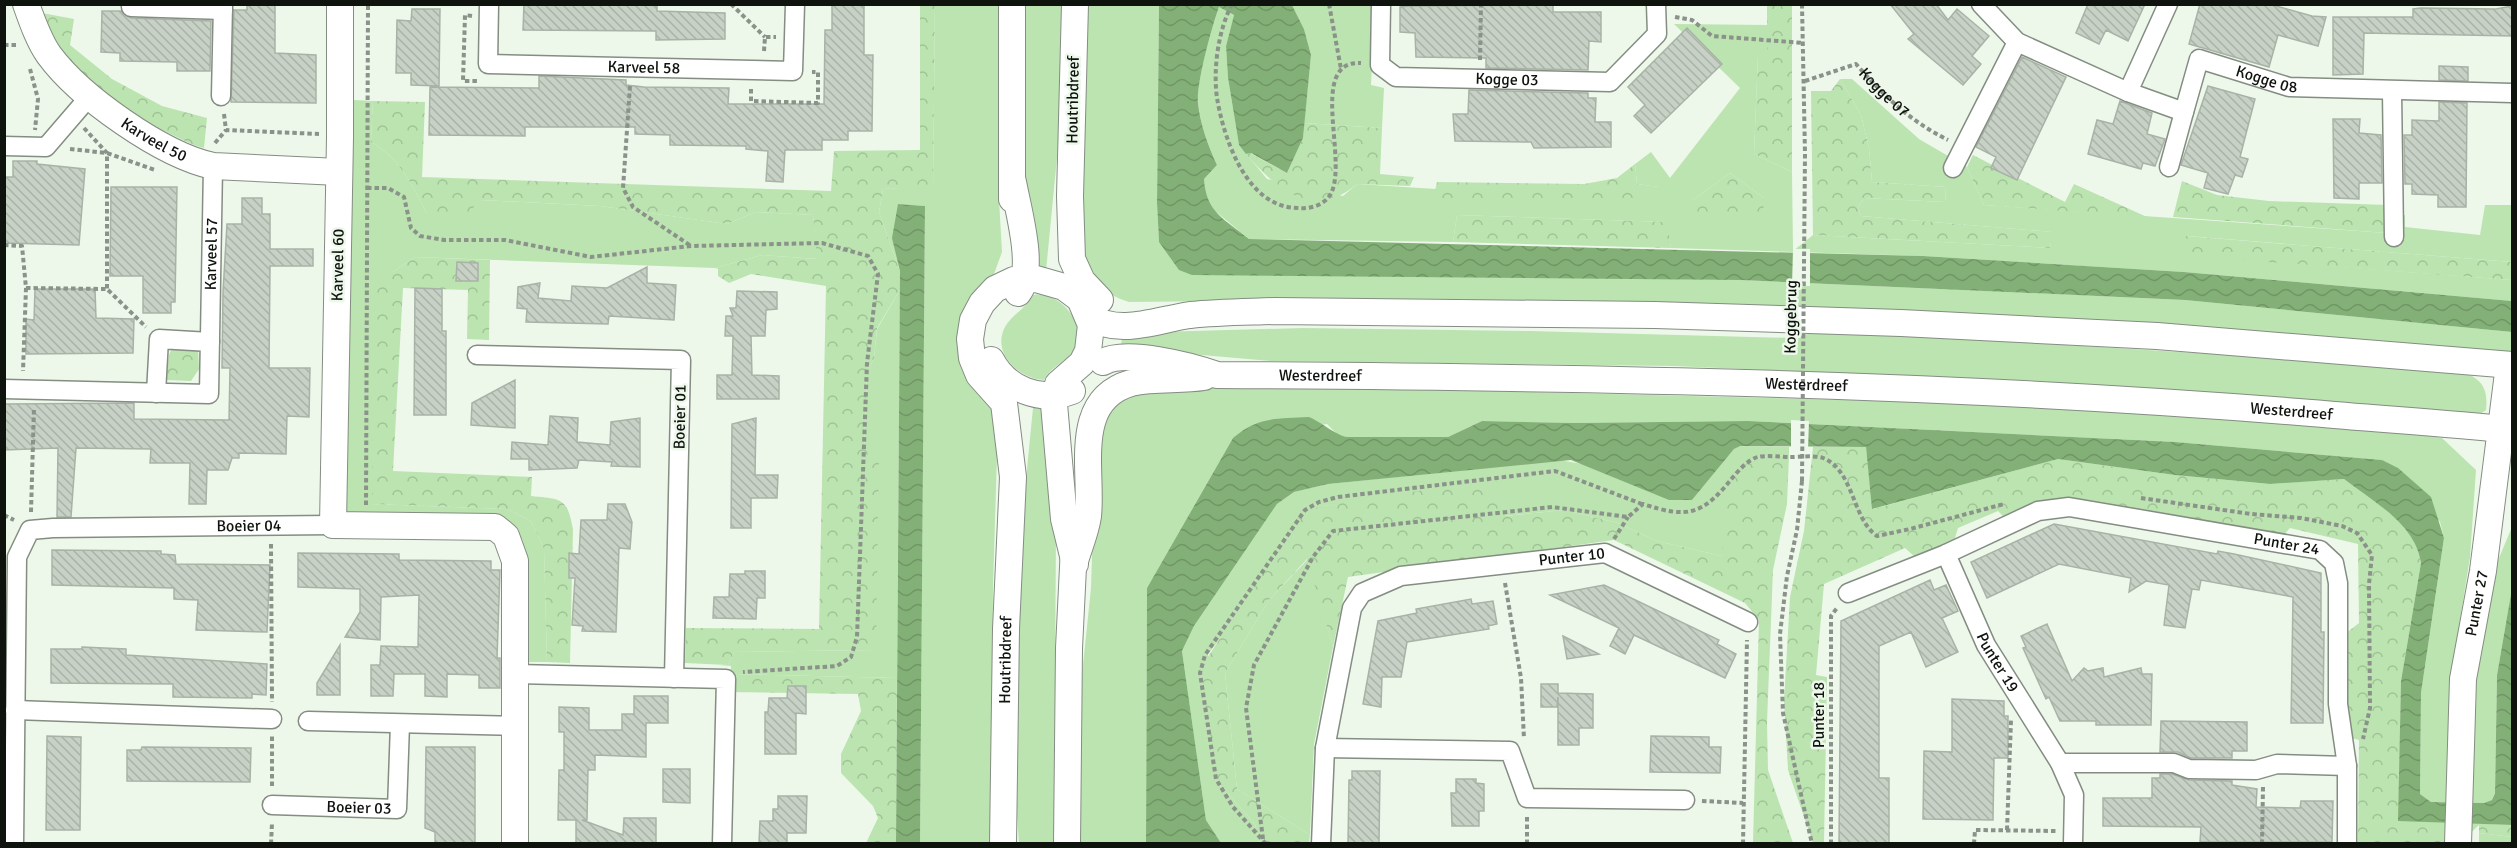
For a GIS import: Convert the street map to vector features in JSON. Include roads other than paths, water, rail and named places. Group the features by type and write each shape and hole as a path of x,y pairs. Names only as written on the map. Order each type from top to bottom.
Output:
{"main road":[{"name":"Karveel 50","path":"26,4 48,53 89,97 134,129 198,163 213,166 339,172"},
{"name":"Karveel 60","path":"333,525 340,4"},
{"path":"1012,4 1013,182 1012,261 1009,275 1014,281"},
{"name":"Houtribdreef","path":"1073,284 1070,196 1075,4"},
{"path":"1045,280 1073,284 1101,317 1110,345 1103,362 1088,381 1065,392 1034,394 1007,391 979,375 972,358 970,339 977,311 988,296 1014,281 1045,280"},
{"path":"1101,317 1156,324 1186,316 1274,310 1655,315 1891,323 2157,336 2511,365"},
{"path":"1067,843 1069,648 1074,564 1070,401 1062,378 1082,363 1092,334 1101,317"},
{"name":"Westerdreef","path":"1103,362 1124,357 1183,363 1217,375 1649,380 1975,392 2174,402 2507,429"},
{"name":"Punter 27","path":"2458,840 2463,679 2507,429 2511,365"},
{"path":"1074,564 1088,517 1088,444 1091,426 1098,408 1110,394 1128,384 1149,380 1182,380 1217,375"},
{"name":"Houtribdreef","path":"1003,843 1006,629 1013,477 1007,445 1007,391"},
{"name":"Boeier 04","path":"333,525 495,527 506,536 514,561 516,674"},
{"path":"514,843 516,674"}],"street":[{"path":"131,4 131,7 223,7 221,96"},
{"name":"Karveel 58","path":"489,4 488,64 794,71 795,4"},
{"name":"Kogge 03","path":"1382,4 1380,65 1396,76 1610,82 1657,34 1656,9"},
{"path":"1981,4 2017,42 2128,92 2184,112"},
{"path":"2128,92 2168,4"},
{"path":"1953,168 2017,42"},
{"name":"Kogge 08","path":"2169,167 2199,59 2289,87 2505,93"},
{"path":"2392,91 2394,237"},
{"path":"4,147 40,147 73,117 89,97"},
{"name":"Karveel 57","path":"20,389 209,394 213,166"},
{"path":"156,393 159,339 210,342"},
{"name":"Boeier 01","path":"477,355 681,360 674,678"},
{"name":"Punter 24","path":"1946,554 2038,511 2069,507 2319,550 2334,563 2338,584 2338,704 2347,766 2347,843"},
{"name":"Boeier 04","path":"15,710 16,557 30,530 333,525"},
{"name":"Punter 10","path":"1321,843 1325,748 1352,608 1362,593 1401,576 1605,553 1748,622"},
{"path":"1848,592 1946,554"},
{"name":"Punter 19","path":"1946,554 1986,645 2060,763 2074,795 2073,837"},
{"path":"516,674 726,679 722,843"},
{"path":"14,843 15,710 272,719"},
{"path":"308,720 516,726"},
{"name":"Boeier 03","path":"272,805 397,809 400,724"},
{"path":"1325,748 1510,751 1527,798 1685,800"},
{"path":"2060,763 2174,763 2189,769 2347,766"}],"water":[{"path":"1159,5 1292,5 1304,29 1311,55 1303,138 1287,173 1251,153 1246,154 1239,145 1228,78 1226,46 1234,15 1219,7 1209,41 1199,83 1198,103 1205,134 1217,165 1204,179 1206,191 1208,200 1218,214 1249,239 1923,256 2184,272 2512,301 2512,332 2185,300 1740,280 1192,275 1179,270 1159,242 1157,203"},
{"path":"898,204 925,206 920,844 896,843 900,271 892,238"},
{"path":"1309,417 1339,435 1347,437 1448,437 1482,421 1574,423 1748,421 2175,442 2382,460 2398,468 2431,497 2444,538 2421,693 2420,794 2431,802 2484,803 2492,800 2495,793 2497,675 2512,588 2512,825 2398,821 2401,681 2421,563 2411,536 2402,525 2380,505 2344,479 2270,484 2175,475 2058,459 1872,509 1866,447 1740,446 1734,449 1692,500 1669,500 1571,460 1328,484 1294,492 1277,504 1194,626 1182,651 1206,820 1221,843 1146,844 1147,588 1233,438 1260,422"}]}
